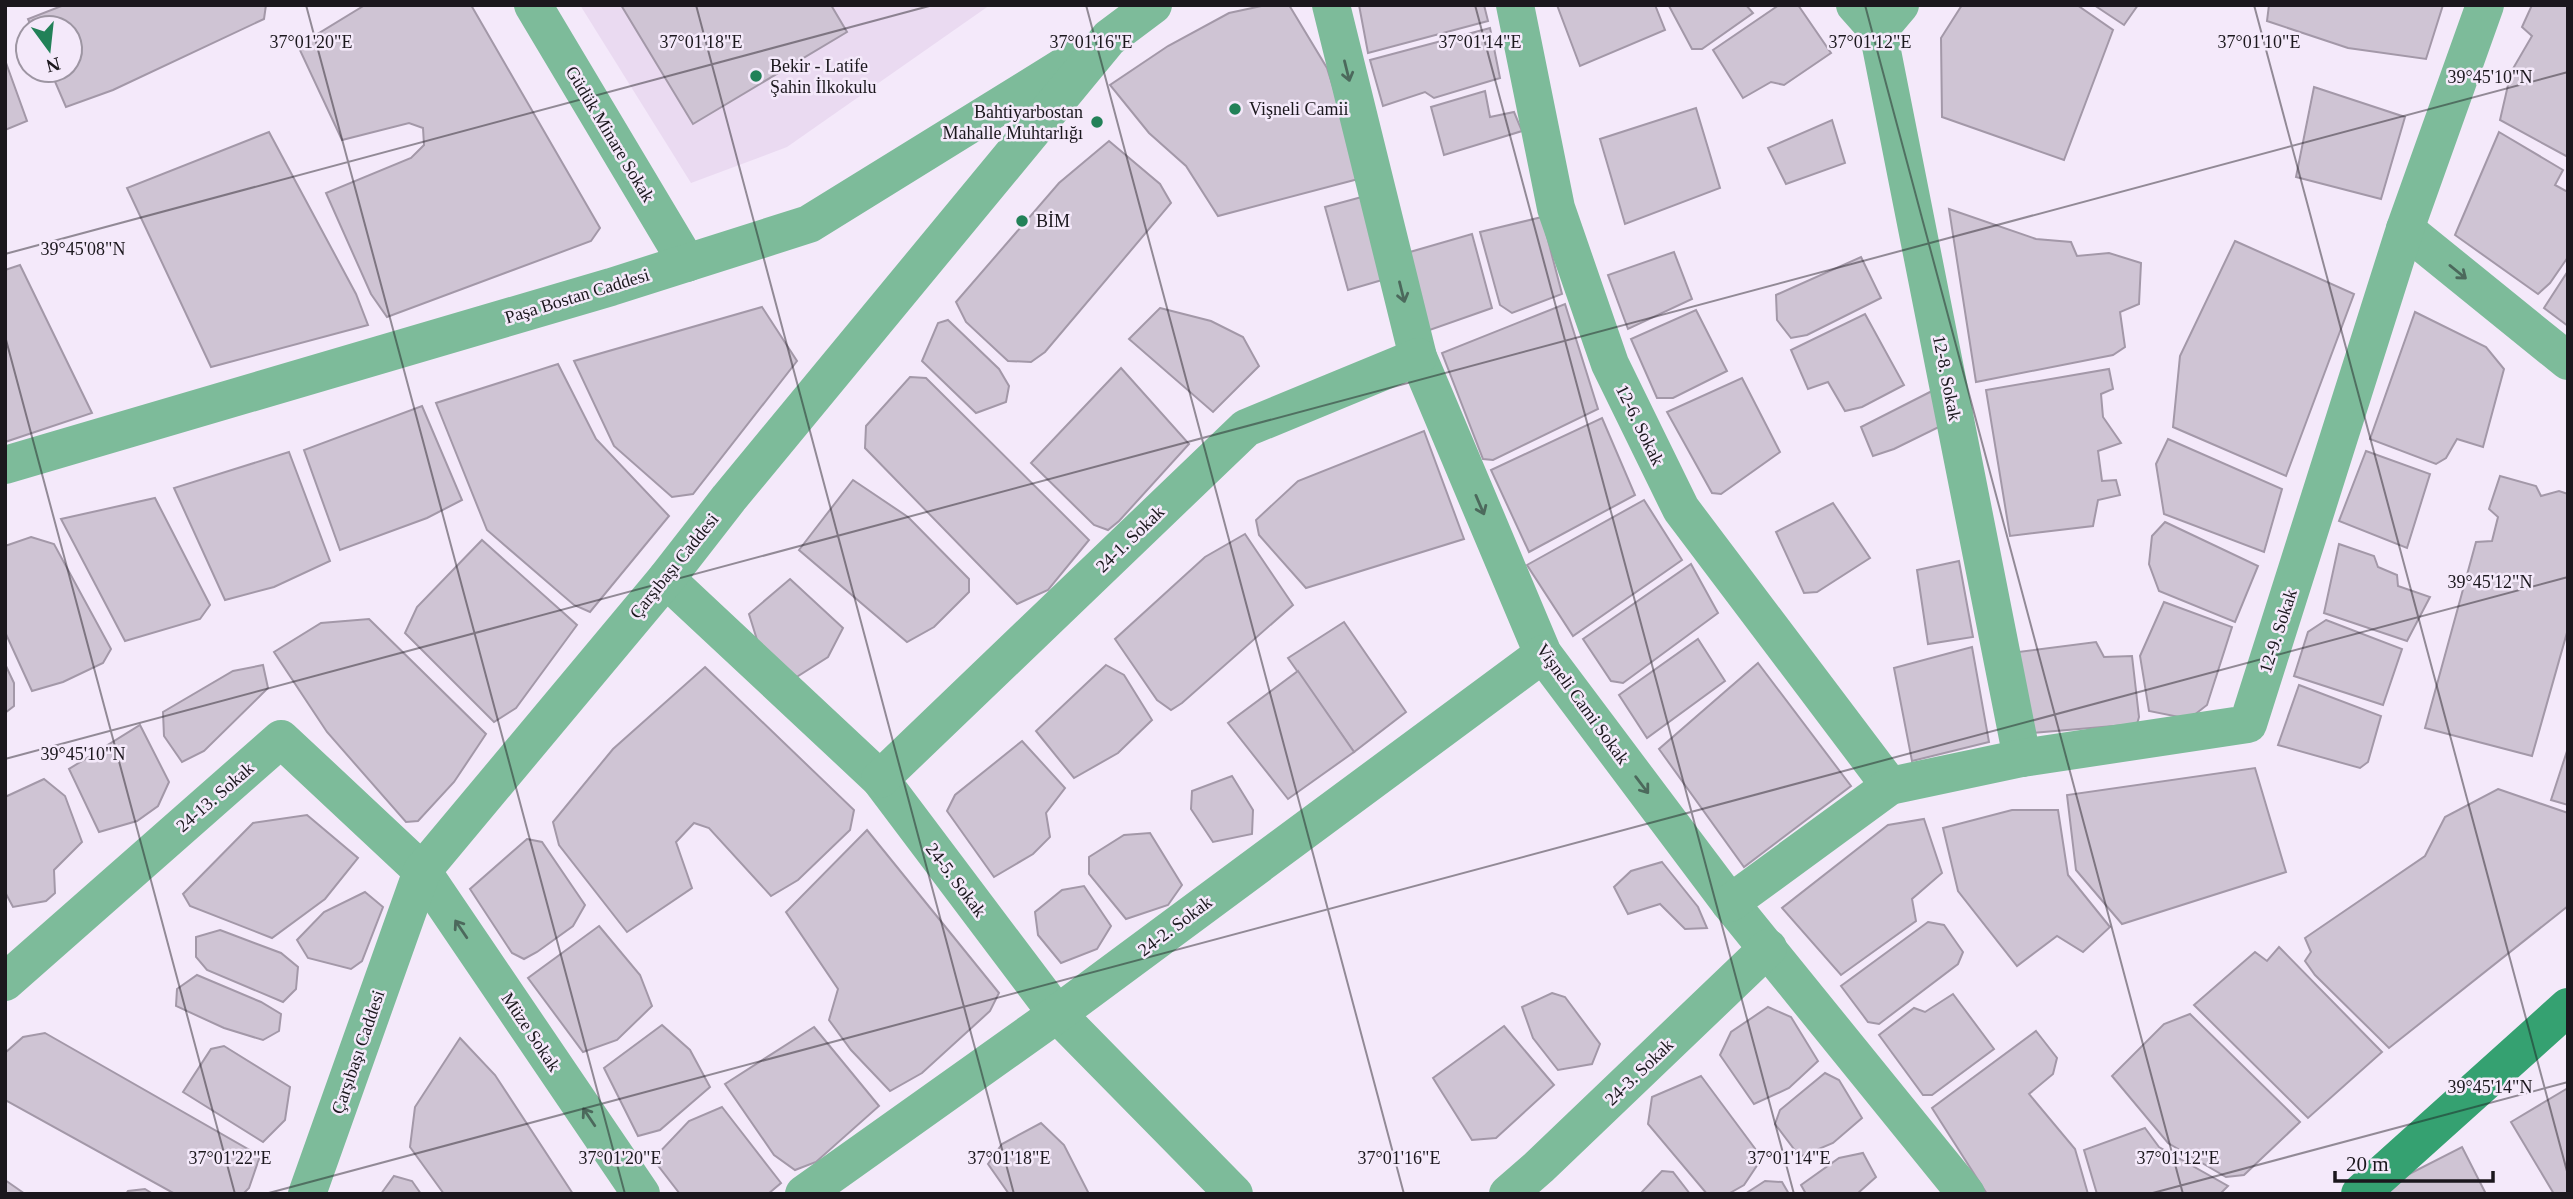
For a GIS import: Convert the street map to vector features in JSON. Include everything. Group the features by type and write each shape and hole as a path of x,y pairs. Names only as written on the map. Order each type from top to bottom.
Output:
{"street":[{"name":"Güdük Minare Sokak","path":"533,5 687,263"},
{"name":"Çarşıbaşı Caddesi","path":"307,1194 422,871 666,579 729,498 1109,38 1153,5"},
{"name":"Vişneli Cami Sokak","path":"1331,5 1418,357 1543,654 1730,903 1966,1194"},
{"name":"12-6. Sokak","path":"1515,5 1556,208 1610,364 1681,509 1890,786"},
{"name":"12-9. Sokak","path":"1730,903 1890,786 2022,758 2248,724 2405,229 2485,5"},
{"name":"12-8. Sokak","path":"1877,14 2022,758"},
{"name":"Paşa Bostan Caddesi","path":"5,465 687,263 809,224 1109,38"},
{"path":"2405,229 2568,361"},
{"name":"24-1. Sokak","path":"880,779 1246,428 1418,357"},
{"name":"24-5. Sokak","path":"666,579 880,779 1057,1014 1234,1194"},
{"name":"24-2. Sokak","path":"804,1194 1057,1014 1543,654"},
{"name":"24-13. Sokak","path":"5,982 281,739 422,871"},
{"name":"Müze Sokak","path":"422,871 640,1194"},
{"name":"24-3. Sokak","path":"1508,1194 1549,1181 1768,948"},
{"path":"2360,1194 2568,1007"}],"shaded area":[{"name":"Bekir - Latife Şahin İlkokulu","path":"580,5 990,5 787,147 691,183"}],"building":[{"path":"64,5 266,5 264,19 113,90 66,107 56,84 84,84 84,14 41,14"},
{"path":"365,5 471,5 600,228 591,241 387,317 371,294 326,193 411,158 424,145 423,128 409,123 342,140 298,46"},
{"name":"Bekir - Latife Şahin İlkokulu","path":"621,5 831,5 847,32 693,124"},
{"name":"Vişneli Camii","path":"1266,5 1289,5 1327,68 1362,178 1218,216 1186,166 1149,133 1110,85 1168,46 1229,13"},
{"path":"1359,5 1484,5 1488,21 1368,53"},
{"path":"1557,5 1655,5 1665,30 1580,66"},
{"path":"1746,5 1753,13 1702,49 1692,49 1669,6"},
{"path":"1779,5 1798,5 1831,53 1784,85 1771,82 1743,98 1713,50"},
{"path":"1962,5 2077,5 2113,30 2064,160 1942,117 1941,38"},
{"path":"2094,5 2138,5 2124,25"},
{"path":"2269,5 2443,5 2426,59 2348,48 2267,21"},
{"path":"2532,5 2568,5 2568,157 2500,120 2511,72 2532,36 2522,27"},
{"path":"1490,28 1500,78 1434,98 1425,92 1383,106 1370,60"},
{"path":"5,60 27,121 5,130"},
{"path":"2314,87 2405,117 2381,199 2296,177"},
{"path":"1485,91 1490,117 1514,112 1522,131 1444,155 1431,107"},
{"path":"1696,108 1720,188 1625,224 1600,139"},
{"path":"1832,120 1845,163 1786,184 1768,148"},
{"path":"269,132 356,294 368,325 211,367 127,188"},
{"path":"2499,132 2563,170 2555,185 2568,192 2568,257 2550,283 2538,294 2455,235"},
{"path":"1109,141 1160,184 1171,203 1045,352 1031,362 1008,361 966,322 956,302 1059,183"},
{"path":"1369,195 1389,278 1348,290 1325,207"},
{"path":"1949,209 2036,239 2071,242 2077,256 2109,253 2141,263 2139,304 2120,312 2125,347 2113,355 1976,382"},
{"path":"1542,217 1562,294 1512,313 1500,305 1480,232"},
{"path":"1472,234 1492,308 1424,332 1403,254"},
{"path":"2235,241 2354,294 2286,476 2173,427 2180,356"},
{"path":"1674,252 1692,299 1628,329 1608,275"},
{"path":"1861,257 1881,298 1807,335 1791,338 1777,320 1776,295"},
{"path":"20,265 92,413 5,442 5,270"},
{"path":"2568,271 2568,326 2544,308"},
{"path":"1565,304 1598,409 1493,460 1483,459 1442,353"},
{"path":"762,307 797,361 693,494 672,497 614,446 574,361"},
{"path":"1160,308 1211,321 1243,337 1259,366 1213,412 1129,339"},
{"path":"1696,310 1727,371 1673,398 1657,398 1631,339"},
{"path":"2415,312 2486,347 2504,369 2483,447 2457,439 2446,458 2436,464 2370,439"},
{"path":"1865,314 1904,385 1862,407 1845,411 1828,382 1808,389 1791,350"},
{"path":"948,320 999,369 1009,386 1006,402 976,413 922,361 938,323"},
{"path":"558,364 596,439 669,516 590,612 574,605 487,530 436,403"},
{"path":"1121,368 1189,444 1108,530 1094,525 1031,463"},
{"path":"2109,369 2113,389 2101,394 2103,417 2121,443 2098,451 2102,481 2116,480 2120,495 2098,500 2093,526 2010,536 1986,390"},
{"path":"910,377 926,378 1089,540 1048,590 1017,604 865,448 866,426"},
{"path":"1742,378 1780,452 1721,494 1712,493 1667,412"},
{"path":"1932,391 1945,424 1894,449 1873,456 1861,427"},
{"path":"422,406 462,500 427,518 340,550 304,450"},
{"path":"1602,418 1635,495 1529,552 1491,470"},
{"path":"1424,431 1464,539 1306,588 1259,535 1256,520 1298,481"},
{"path":"2168,439 2282,489 2264,552 2164,514 2156,464"},
{"path":"2366,451 2430,474 2407,548 2339,521"},
{"path":"289,452 330,561 274,587 225,600 174,488"},
{"path":"2500,476 2536,486 2541,496 2559,491 2568,494 2568,629 2532,756 2425,728 2476,542 2492,541 2498,517 2489,509"},
{"path":"853,480 908,517 969,579 969,592 934,627 907,642 799,550"},
{"path":"155,498 210,605 200,619 125,641 61,519"},
{"path":"1644,500 1682,560 1573,636 1527,565"},
{"path":"1833,503 1870,558 1817,592 1804,593 1776,532"},
{"path":"2165,522 2258,566 2235,622 2159,591 2149,564 2152,536"},
{"path":"1245,534 1293,605 1171,710 1157,700 1115,639 1205,557"},
{"path":"31,537 54,544 111,649 103,663 63,682 32,691 5,632 5,546"},
{"path":"482,540 577,625 516,708 494,722 405,633 417,607"},
{"path":"2339,544 2374,556 2378,567 2397,575 2398,586 2430,597 2407,641 2324,613"},
{"path":"1959,561 1973,637 1928,644 1917,570"},
{"path":"1691,564 1718,613 1623,683 1611,681 1583,639"},
{"path":"790,579 843,628 828,657 795,678 758,643 749,614"},
{"path":"2164,602 2232,627 2207,705 2189,719 2149,711 2140,656"},
{"path":"369,619 486,734 454,782 418,821 406,822 327,732 274,652 321,623"},
{"path":"2326,620 2402,649 2383,705 2294,676 2308,632"},
{"path":"1344,622 1406,712 1354,752 1288,658"},
{"path":"1698,639 1725,681 1647,738 1619,695"},
{"path":"2096,642 2104,657 2132,656 2139,717 2137,724 2032,733 2018,652"},
{"path":"1972,647 1989,742 1912,761 1894,668"},
{"path":"1758,663 1851,786 1744,867 1659,749"},
{"path":"5,664 14,683 14,706 5,713"},
{"path":"263,665 268,688 204,751 182,762 164,736 163,712 233,671"},
{"path":"1106,665 1124,675 1152,720 1118,753 1074,778 1036,731"},
{"path":"705,667 854,810 850,830 798,880 771,896 709,828 694,823 676,842 692,888 627,932 559,845 553,822 613,749"},
{"path":"1298,671 1354,752 1288,799 1228,723"},
{"path":"2299,685 2381,716 2368,762 2360,768 2278,745"},
{"path":"140,725 169,782 158,806 137,821 99,832 69,769"},
{"path":"1022,741 1065,788 1046,813 1050,837 1033,854 994,877 947,811 955,795"},
{"path":"2568,748 2568,805 2551,800"},
{"path":"2255,768 2286,872 2122,924 2076,870 2067,795"},
{"path":"1232,776 1253,810 1252,834 1213,842 1191,809 1192,791"},
{"path":"44,779 65,796 82,842 54,870 55,893 46,901 13,907 5,892 5,797"},
{"path":"2498,789 2568,813 2568,906 2389,1048 2315,975 2305,961 2311,952 2305,938 2425,856 2445,817"},
{"path":"2012,810 2058,810 2068,875 2110,927 2083,952 2057,936 2017,966 1958,891 1943,828"},
{"path":"307,815 358,858 325,899 272,938 190,906 183,894 253,823"},
{"path":"1924,819 1942,873 1912,899 1916,921 1841,975 1782,908 1888,825"},
{"path":"867,830 999,993 990,1011 922,1073 890,1091 851,1050 829,1020 838,989 786,912"},
{"path":"1150,833 1182,885 1168,905 1126,919 1089,874 1089,857 1124,835"},
{"path":"527,839 542,842 585,905 573,926 524,959 512,953 470,889"},
{"path":"1662,862 1698,907 1707,928 1685,929 1660,904 1628,914 1614,887 1631,871"},
{"path":"1084,886 1111,926 1097,949 1061,963 1038,935 1035,912 1062,890"},
{"path":"365,892 383,907 362,961 351,969 308,958 297,940 324,912"},
{"path":"1928,922 1944,925 1963,952 1958,964 1879,1024 1868,1022 1841,986"},
{"path":"599,926 640,975 652,1006 617,1040 583,1052 528,978"},
{"path":"220,930 281,953 298,967 296,989 283,1002 207,970 196,957 196,937"},
{"path":"2279,947 2382,1052 2308,1118 2194,1005 2255,952 2267,961"},
{"path":"197,975 261,1002 281,1014 279,1031 263,1040 224,1028 176,1006 177,989"},
{"path":"1552,993 1565,997 1600,1044 1592,1064 1558,1070 1533,1038 1522,1007"},
{"path":"1953,994 1994,1049 1932,1095 1923,1095 1879,1035 1914,1008 1925,1012"},
{"path":"1768,1007 1791,1017 1818,1061 1789,1088 1754,1104 1720,1055 1731,1032"},
{"path":"2190,1014 2300,1122 2244,1175 2226,1177 2168,1143 2112,1076 2164,1024"},
{"path":"662,1025 690,1050 710,1087 660,1130 638,1136 604,1068"},
{"path":"1504,1026 1554,1085 1496,1138 1472,1140 1433,1078"},
{"path":"814,1027 879,1106 816,1162 795,1170 774,1155 725,1084"},
{"path":"2036,1031 2057,1058 2053,1074 2029,1094 2075,1149 2088,1194 1987,1194 1932,1108"},
{"path":"45,1033 260,1156 249,1188 243,1194 175,1194 5,1100 5,1053 23,1037"},
{"path":"460,1038 495,1075 573,1194 444,1194 410,1147 415,1107"},
{"path":"224,1046 290,1087 285,1120 263,1142 183,1092 211,1049"},
{"path":"1825,1073 1839,1080 1862,1118 1833,1143 1800,1157 1775,1124 1780,1110"},
{"path":"1701,1076 1762,1158 1744,1185 1728,1194 1707,1194 1648,1124 1652,1097"},
{"path":"2568,1088 2568,1194 2554,1194 2511,1122"},
{"path":"722,1107 781,1183 768,1194 680,1194 653,1159 689,1121"},
{"path":"1041,1123 1064,1145 1088,1192 1086,1194 1009,1194 988,1164 1002,1144"},
{"path":"2145,1128 2159,1147 2228,1186 2220,1194 2097,1194 2084,1150"},
{"path":"2462,1147 2486,1194 2370,1194"},
{"path":"1863,1153 1876,1177 1857,1194 1806,1194 1801,1185 1839,1158"},
{"path":"1662,1171 1673,1172 1690,1194 1640,1194"},
{"path":"394,1176 412,1181 421,1194 381,1194"},
{"path":"5,1180 25,1194 5,1194"},
{"path":"1765,1181 1782,1182 1789,1194 1745,1194"},
{"path":"145,1189 153,1194 126,1194 128,1191"}],"place":[{"name":"Bekir - Latife Şahin İlkokulu","path":"756,76"},
{"name":"Vişneli Camii","path":"1235,109"},
{"name":"Bahtiyarbostan Mahalle Muhtarlığı","path":"1097,122"},
{"name":"BİM","path":"1022,221"}]}
